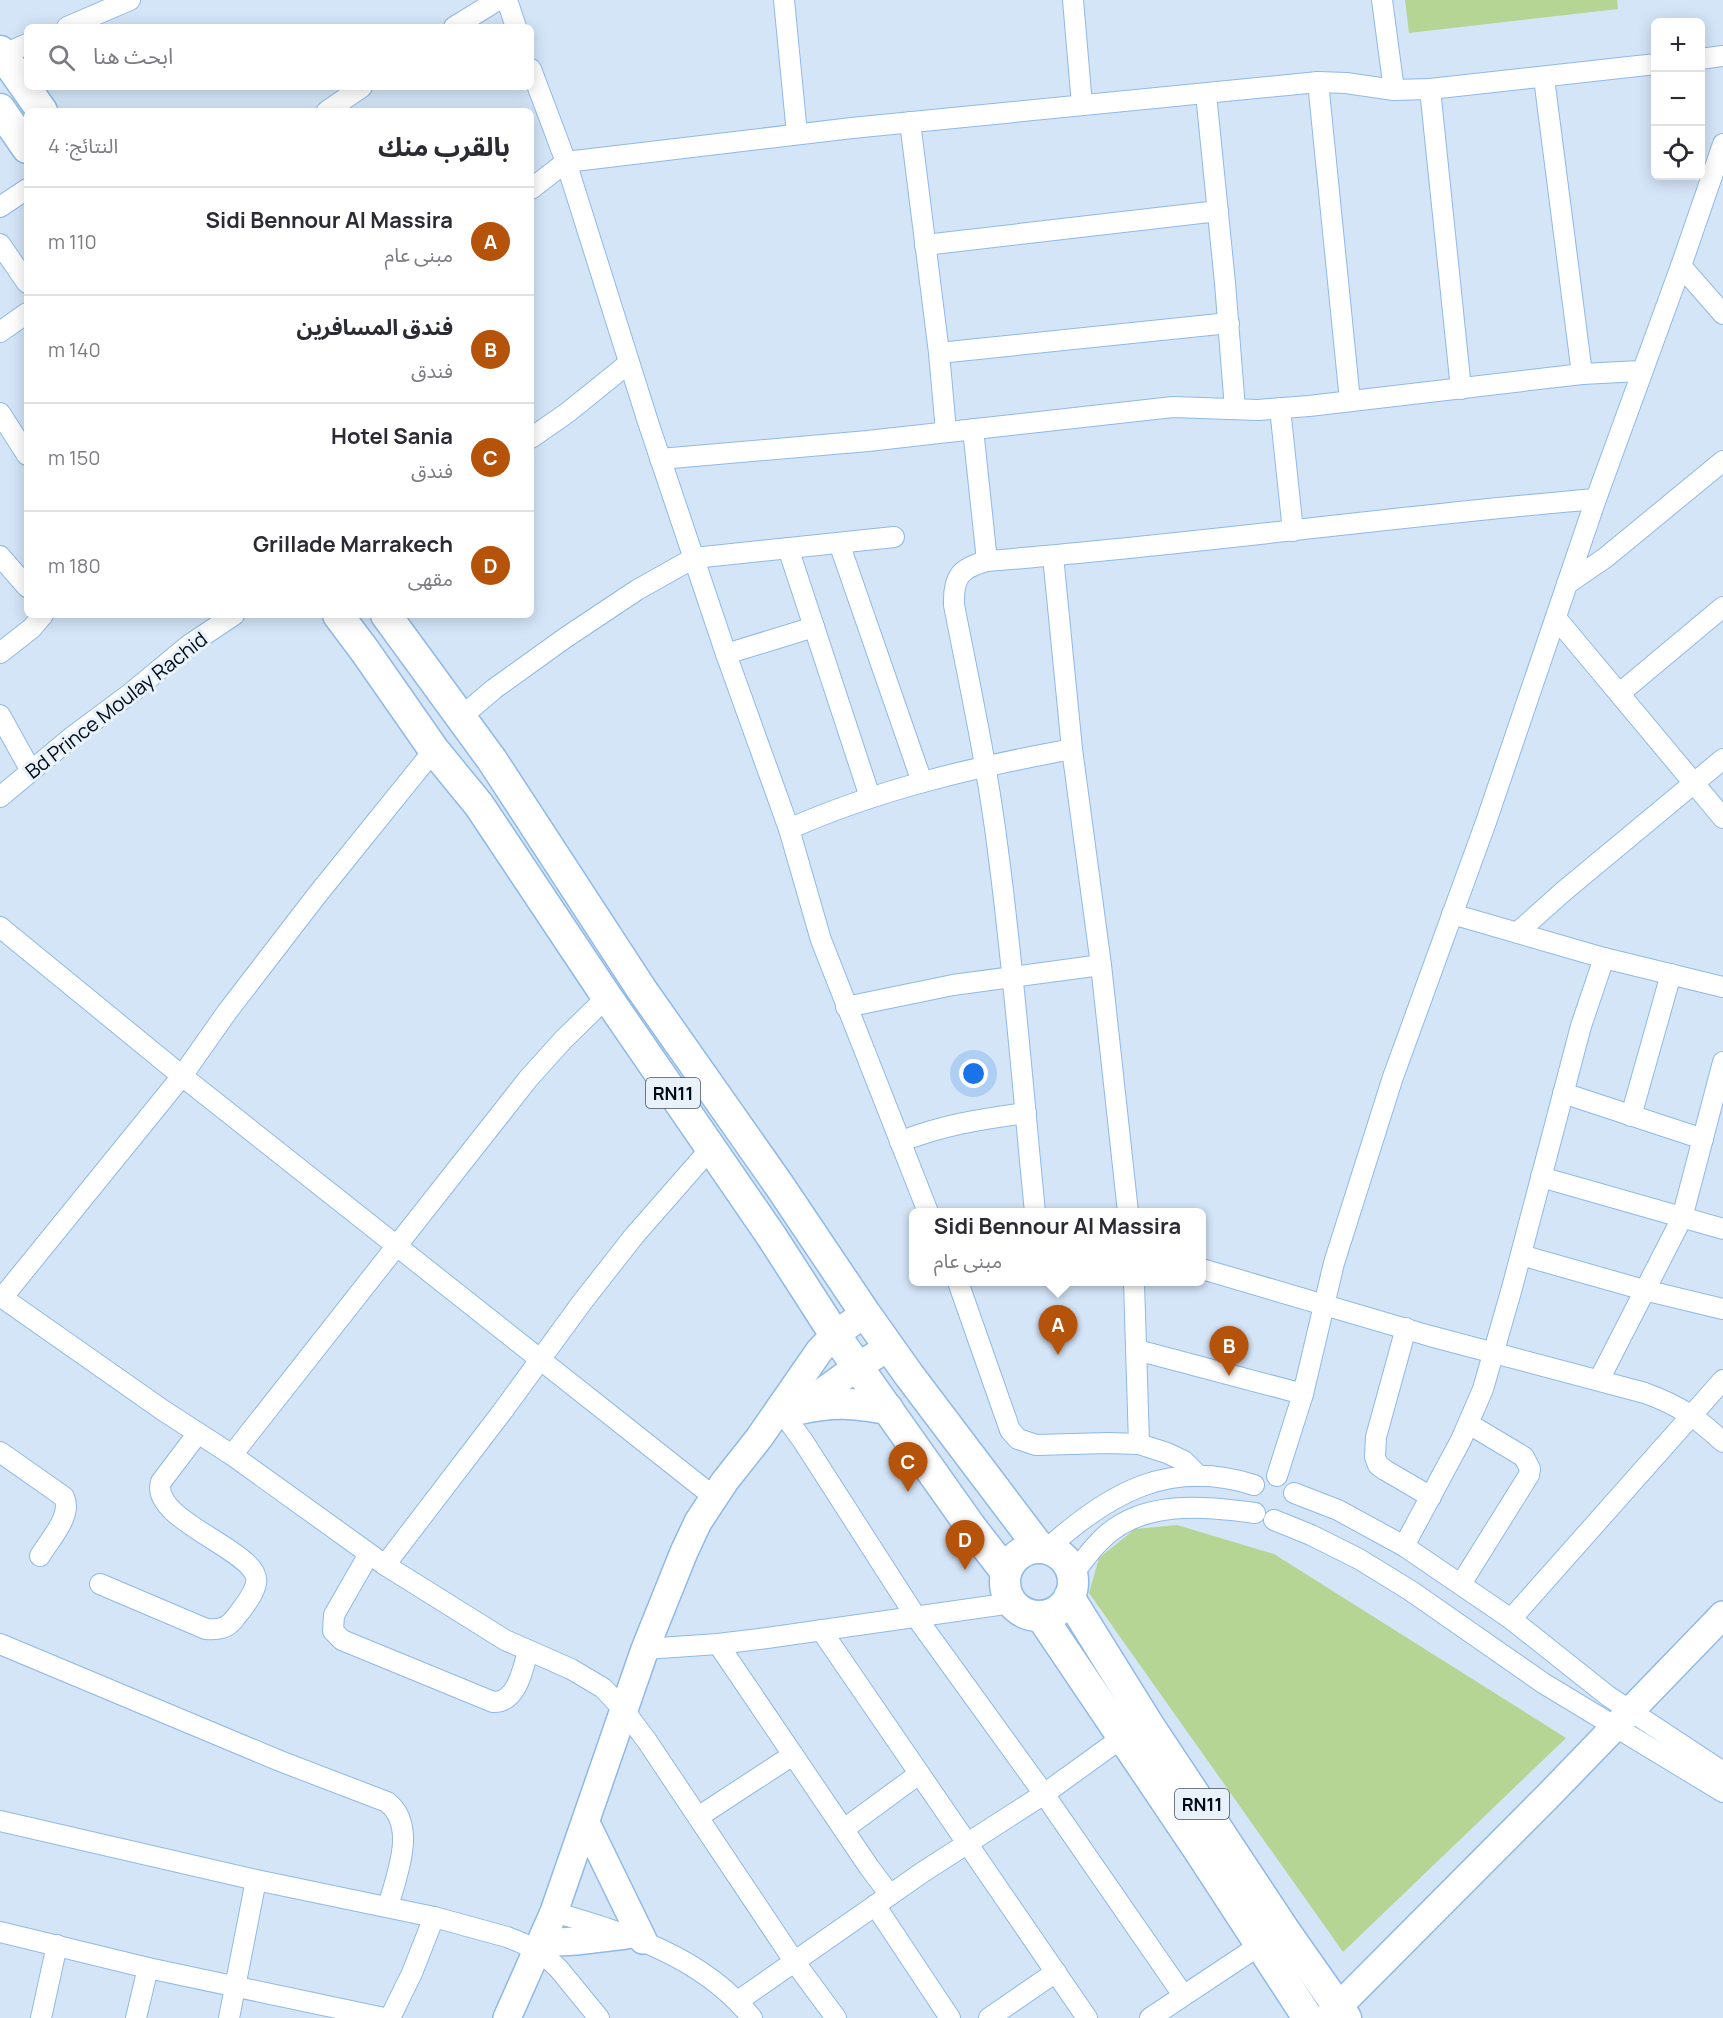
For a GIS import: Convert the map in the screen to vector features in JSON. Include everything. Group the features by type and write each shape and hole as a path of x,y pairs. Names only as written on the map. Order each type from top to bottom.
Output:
{"main road":[{"path":"10,50 24,77"},
{"path":"31,90 40,108"},
{"path":"0,109 24,144"},
{"name":"RN11","path":"340,618 434,750 479,805 835,1335 971,1527 1006,1572 1004,1583 1006,1593 1012,1603"},
{"name":"RN11","path":"388,618 492,760 642,990 889,1347 1044,1548 1059,1554 1068,1563 1071,1586 1148,1724 1279,1922 1337,2015"},
{"path":"788,1412 808,1364 835,1335 865,1313"},
{"path":"507,2018 554,1912 645,1649 684,1552 714,1497 759,1438 788,1412 889,1347"},
{"path":"788,1412 821,1404 849,1402 888,1409"},
{"path":"1006,1572 1012,1559 1024,1550 1044,1548"},
{"path":"1012,1603 1020,1611 1041,1616 1058,1610 1071,1586"},
{"path":"1337,2015 1367,1977 1723,1615"},
{"name":"RN11","path":"1041,1616 1124,1737 1308,2018"},
{"path":"539,1947 576,1941 635,1937 586,1823"}],"street":[{"path":"74,24 130,0"},
{"path":"459,24 498,0"},
{"path":"507,0 515,24"},
{"path":"784,0 797,134"},
{"path":"1073,0 1082,105"},
{"path":"1382,0 1394,90"},
{"path":"1705,58 1723,56"},
{"path":"534,187 566,162 797,134 1318,82 1346,83 1394,90 1430,89 1651,65"},
{"path":"534,77 566,162 660,459 726,654 789,829 821,940 926,1208"},
{"path":"1544,78 1582,374"},
{"path":"1318,82 1350,401"},
{"path":"1430,89 1461,389"},
{"path":"331,108 358,90"},
{"path":"1206,94 1229,323 1235,409"},
{"path":"910,122 939,353 946,431"},
{"path":"1277,1476 1303,1394 1323,1304 1346,1220 1369,1149 1641,371 1681,266 1723,144"},
{"path":"0,207 24,191"},
{"path":"925,245 1218,211"},
{"path":"0,244 24,279"},
{"path":"1681,266 1723,314"},
{"path":"0,332 24,316"},
{"path":"939,353 1229,323"},
{"path":"534,436 567,413 629,363"},
{"path":"660,459 868,441 1173,407 1280,408 1582,374 1641,371"},
{"path":"1280,408 1293,531"},
{"path":"0,413 7,437 24,452"},
{"path":"973,429 987,561"},
{"path":"1567,584 1605,558 1723,461"},
{"path":"1035,1208 1013,976 998,849 986,767 954,605 956,582 964,570 987,561 1596,499"},
{"path":"461,717 565,638 637,590 694,558 894,537"},
{"path":"839,543 922,782"},
{"path":"788,548 870,797"},
{"path":"0,556 24,584"},
{"path":"1053,556 1072,749 1101,965 1128,1208"},
{"path":"1620,693 1723,607"},
{"path":"0,653 41,618"},
{"name":"Bd Prince Moulay Rachid","path":"0,797 189,645 230,618"},
{"path":"1556,618 1723,818"},
{"path":"726,654 814,627"},
{"path":"0,715 31,771"},
{"path":"789,829 870,797 922,782 1072,749"},
{"path":"434,750 317,895 227,1012 182,1076 1,1297 232,1455 369,1554 472,1620 528,1651 571,1669 603,1688 624,1708 794,1961 836,2018"},
{"path":"1518,932 1723,759"},
{"path":"1452,914 1604,958 1723,987"},
{"path":"0,927 182,1076 714,1497"},
{"path":"1404,1546 1469,1424 1483,1389 1581,1026 1604,958"},
{"path":"846,1007 953,984 1101,965"},
{"path":"1631,1116 1671,974"},
{"path":"232,1455 528,1079 563,1040 607,997"},
{"path":"1599,1380 1682,1218 1723,1062"},
{"path":"1563,1093 1703,1139"},
{"path":"900,1142 926,1131 956,1123 1026,1113"},
{"path":"386,1565 634,1236 711,1148"},
{"path":"1541,1177 1723,1229"},
{"path":"1521,1255 1644,1290 1723,1309"},
{"path":"1206,1270 1406,1328 1599,1380 1674,1404 1692,1415 1723,1442"},
{"path":"960,1286 1010,1430 1018,1439 1036,1445 1139,1444 1184,1461 1199,1476"},
{"path":"1134,1286 1139,1444"},
{"path":"1406,1328 1376,1437 1375,1457 1378,1465 1384,1470 1431,1497"},
{"path":"1137,1350 1303,1394"},
{"path":"1511,1619 1723,1380"},
{"path":"788,1412 916,1617 1044,1794 1183,1995"},
{"path":"1461,1584 1529,1475 1530,1469 1524,1457 1469,1424"},
{"path":"100,1584 206,1629 216,1630 229,1625 252,1592 256,1576 250,1564 209,1538 165,1504 160,1496 161,1482 198,1433"},
{"path":"3,1459 64,1497 66,1501 65,1515 40,1556"},
{"path":"1044,1548 1114,1497 1153,1483 1199,1476 1234,1479 1254,1485"},
{"path":"1255,1513 1250,1499 1254,1485 1264,1477 1277,1476 1288,1482 1294,1493 1292,1508 1281,1518 1274,1520"},
{"path":"1294,1493 1338,1510 1404,1546 1461,1584 1511,1619 1572,1669 1623,1719 1723,1792"},
{"path":"1071,1586 1099,1542 1128,1520 1146,1513 1189,1508 1255,1513 1330,1544 1411,1591 1543,1683 1623,1719 1723,1772"},
{"path":"369,1554 334,1615 333,1631 342,1641 493,1702 504,1700 512,1693 528,1651"},
{"path":"645,1649 718,1644 1012,1603"},
{"path":"822,1629 1087,2018"},
{"path":"0,1644 280,1761 387,1802 401,1818 403,1827 401,1855 388,1907"},
{"path":"718,1644 844,1829 950,2018"},
{"path":"738,2001 883,1900 1044,1794 1124,1737"},
{"path":"698,1817 793,1755"},
{"path":"844,1829 919,1774"},
{"path":"0,1821 256,1880 434,1917 539,1947 599,2018"},
{"path":"230,2018 256,1880"},
{"path":"554,1912 635,1937 710,1977 738,2001 752,2018"},
{"path":"390,2018 412,1973 434,1917"},
{"path":"0,1932 148,1968 384,2018"},
{"path":"41,2018 57,1945"},
{"path":"1149,2018 1260,1945"},
{"path":"136,2018 148,1968"},
{"path":"989,2018 1056,1972"}],"green space":[{"path":"1405,0 1617,0 1618,9 1409,33"},
{"path":"1177,1525 1274,1554 1566,1738 1343,1952 1089,1593 1099,1558 1135,1529"}],"place":[{"name":"Sidi Bennour Al Massira","path":"1058,1355"},
{"name":"فندق المسافرين","path":"1229,1376"},
{"name":"Hotel Sania","path":"908,1492"},
{"name":"Grillade Marrakech","path":"965,1570"}]}
